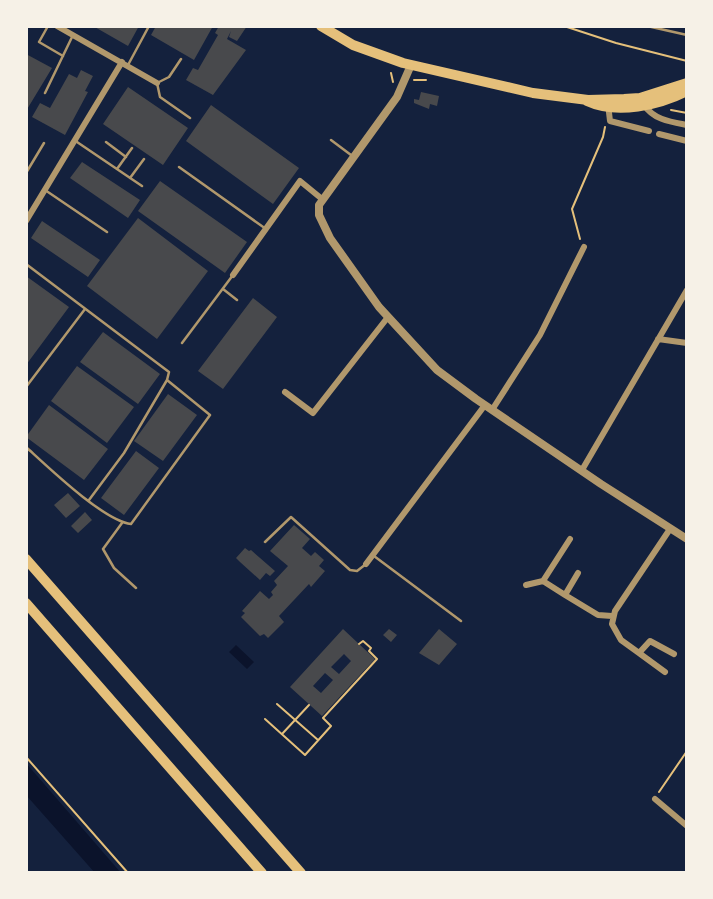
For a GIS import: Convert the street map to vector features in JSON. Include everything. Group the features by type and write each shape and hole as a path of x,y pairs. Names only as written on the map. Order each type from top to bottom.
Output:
{"highway":[{"path":"26,559 301,873"},
{"path":"26,603 262,873"}],"main road":[{"path":"321,26 353,45 411,65 506,88 608,105 645,105 687,91"},
{"path":"608,105 687,83"}],"street":[{"path":"57,26 157,83"},
{"path":"26,221 74,140 125,64"},
{"path":"411,65 397,97 322,199 319,215 330,238 388,317 438,370 488,407 687,538"},
{"path":"608,105 610,121 649,131"},
{"path":"645,105 649,113 662,120 687,125"},
{"path":"659,134 687,141"},
{"path":"233,275 300,181 322,199"},
{"path":"366,564 488,407 540,335 584,247"},
{"path":"582,470 687,290"},
{"path":"285,393 313,413 388,317"},
{"path":"658,339 687,343"},
{"path":"665,671 621,640 612,624 612,617 670,529"},
{"path":"526,585 543,581 570,539"},
{"path":"565,595 578,573"},
{"path":"543,581 598,615 612,617"},
{"path":"639,653 650,641 674,654"},
{"path":"655,799 687,826"}],"lane":[{"path":"48,26 38,42 63,57"},
{"path":"125,64 149,26"},
{"path":"647,26 687,35"},
{"path":"45,93 74,36"},
{"path":"181,59 169,77 157,83 160,97 190,118"},
{"path":"74,140 142,186"},
{"path":"331,140 353,157"},
{"path":"106,142 126,157"},
{"path":"26,173 44,143"},
{"path":"117,169 132,148"},
{"path":"130,178 144,159"},
{"path":"179,167 266,229"},
{"path":"45,190 107,232"},
{"path":"26,264 169,372 167,380 124,453 89,500"},
{"path":"182,343 233,275"},
{"path":"223,289 237,300"},
{"path":"26,387 85,309"},
{"path":"26,447 89,500 122,523 131,524 210,415 167,380"},
{"path":"265,542 291,517 350,570 357,571 366,564"},
{"path":"122,523 103,549 114,568 136,588"},
{"path":"374,556 461,621"}],"path":[{"path":"564,26 616,43 687,61"},
{"path":"584,247 572,209 603,138 608,105"},
{"path":"668,109 687,113"},
{"path":"265,719 305,755 331,726 323,718 377,659 363,641 359,644"},
{"path":"277,704 318,741"},
{"path":"282,734 309,705"},
{"path":"655,799 687,751"},
{"path":"26,757 128,873"}],"water":[{"path":"236,645 254,662 247,669 229,652"},
{"path":"26,763 121,873 95,873 26,795"}],"building":[{"path":"93,26 139,26 128,46"},
{"path":"156,26 213,26 194,60 151,35"},
{"path":"219,26 247,26 237,41 229,37 231,31 227,39 246,50 213,95 186,80 193,68 198,70 218,35 215,33"},
{"path":"26,54 52,68 26,111"},
{"path":"81,70 93,76 85,91 88,92 65,135 32,117 40,103 50,108 69,74 77,78"},
{"path":"128,87 188,128 163,165 103,124"},
{"path":"421,92 439,96 437,106 430,104 429,109 414,103 414,99 419,100"},
{"path":"211,105 299,168 273,204 186,141"},
{"path":"82,162 140,200 128,218 70,178"},
{"path":"160,181 247,242 225,273 138,211"},
{"path":"138,218 208,271 157,339 87,286"},
{"path":"42,221 100,260 88,277 31,238"},
{"path":"26,276 69,307 26,365"},
{"path":"253,298 277,317 223,389 198,371"},
{"path":"103,332 160,374 138,404 80,362"},
{"path":"77,366 134,407 107,443 51,401"},
{"path":"168,394 197,415 163,461 134,441"},
{"path":"49,405 108,449 84,480 26,437"},
{"path":"136,451 159,468 124,515 101,498"},
{"path":"68,493 80,506 66,518 54,505"},
{"path":"85,512 92,520 78,533 71,526"},
{"path":"294,525 310,539 302,548 311,556 315,552 324,560 319,566 325,571 279,616 284,622 268,638 264,634 260,636 241,617 245,613 242,611 260,591 269,599 273,595 271,592 277,585 274,581 288,566 270,551"},
{"path":"245,548 275,571 270,576 266,573 260,580 236,558"},
{"path":"343,629 375,659 322,716 290,687","holes":["344,654 351,661 339,674 331,667","325,673 333,680 321,693 313,686"]},
{"path":"389,629 397,635 391,642 383,635"},
{"path":"439,629 457,644 439,665 419,653"}]}
